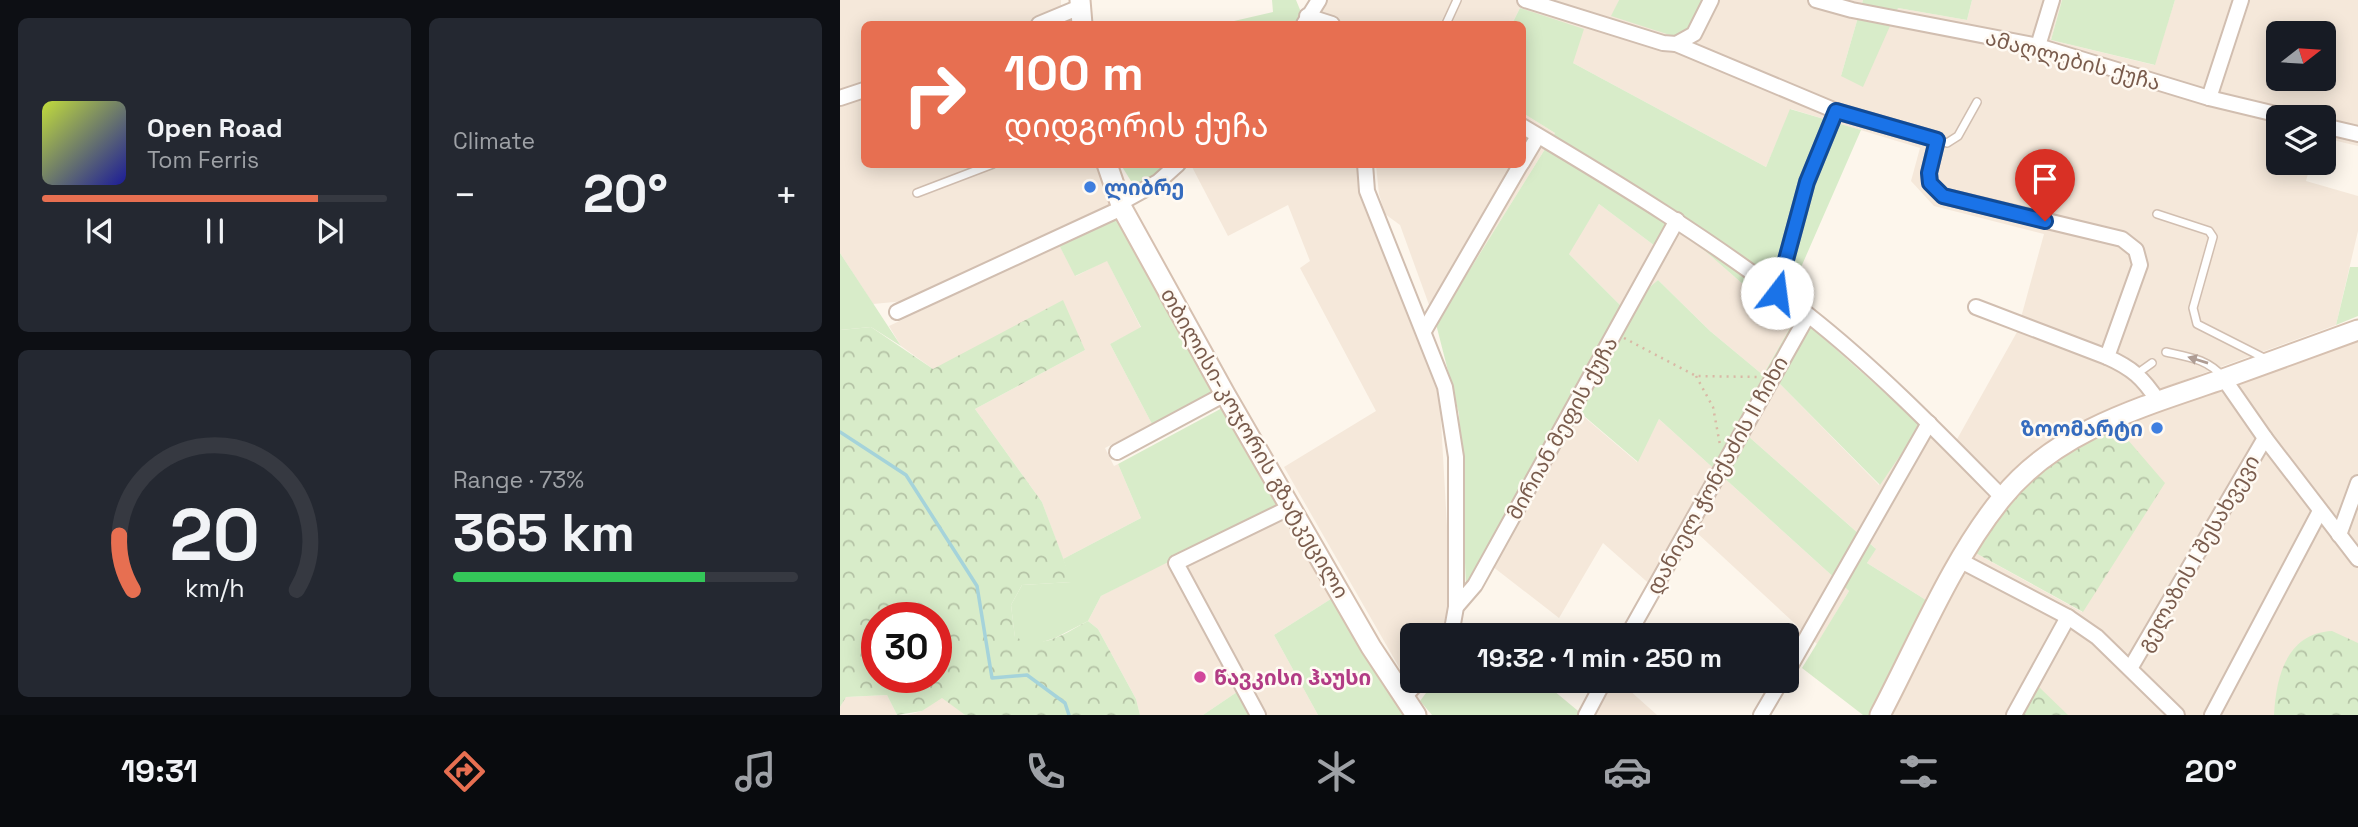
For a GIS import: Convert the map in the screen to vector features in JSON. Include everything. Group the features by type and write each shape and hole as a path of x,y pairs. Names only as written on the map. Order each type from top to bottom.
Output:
{"main road":[{"name":"თბილისი-კოჯორის გზატკეცილი","path":"1108,168 1121,205 1225,394 1403,698 1416,715"},
{"path":"1880,715 1961,561 2002,497 2064,443 2158,401 2358,330"}],"street":[{"path":"1305,20 1319,0"},
{"path":"1525,0 1663,43 1676,44 1836,111 1937,140 1929,173 1930,183 1943,196 2122,239 2136,250 2140,265 2107,357"},
{"path":"1676,44 1694,34 1711,0"},
{"name":"ამაღლების ქუჩა","path":"1816,0 1852,10 2038,46 2209,98 2266,112"},
{"path":"2038,46 2052,0"},
{"path":"2209,98 2241,0"},
{"path":"1049,21 1081,11"},
{"path":"840,98 861,91"},
{"path":"1777,293 1807,182 1836,111"},
{"path":"1526,128 1677,220 1808,315 1929,423 2002,497"},
{"path":"2336,129 2358,134"},
{"path":"1526,157 1538,136"},
{"path":"897,312 1121,205 1158,182 1174,168"},
{"path":"1367,168 1367,191 1445,387 1455,457 1456,607"},
{"path":"1424,331 1520,168"},
{"name":"მირიან მეფის ქუჩა","path":"1453,623 1456,607 1475,585 1677,220"},
{"path":"1976,307 2107,357 2137,373 2158,401"},
{"name":"დანიელ ჭონქაძის II ჩიხი","path":"1635,623 1808,315"},
{"path":"2224,379 2265,438 2358,559"},
{"path":"1117,452 1225,394"},
{"path":"1799,650 1929,423"},
{"name":"გელაზის I შესახვევი","path":"2131,667 2265,438"},
{"path":"2339,535 2358,483"},
{"path":"1258,715 1176,563 1291,507"},
{"path":"2212,715 2320,511"},
{"path":"1961,561 2068,617 2131,667 2176,715"},
{"path":"2014,715 2068,617"},
{"path":"1403,698 1408,693"},
{"path":"1586,715 1598,693"},
{"path":"1761,715 1774,693"}],"lane":[{"path":"1447,21 1457,0"},
{"path":"1937,140 1947,143 1954,139 1977,102"},
{"path":"917,193 983,168"},
{"path":"2157,214 2212,233 2213,240 2193,308 2197,324 2272,361"},
{"path":"2166,352 2212,365 2224,379"},
{"path":"2137,373 2152,363"}],"path":[{"path":"1615,333 1696,376 1772,377"},
{"path":"1696,376 1713,407 1723,463"}],"shaded area":[{"path":"840,0 1061,0 1061,10 1034,21 861,21 861,85 840,92"},
{"path":"1328,0 1619,0 1612,16 1689,29 1702,0 1863,0 1841,76 1898,8 1967,20 1972,0 2062,0 2051,40 2154,65 2175,0 2358,0 2358,146 2336,141 2336,105 2266,105 2266,175 2308,175 2306,181 2358,196 2358,231 2336,325 2124,402 2068,429 2002,485 1956,441 2017,332 2044,234 1934,206 1911,181 1920,148 1791,109 1766,167 1573,63 1520,8 1514,21 1340,21 1321,13"},
{"path":"861,96 861,168 1099,168 1115,207 905,301 873,304 840,253 840,103"},
{"path":"1526,115 1555,133 1436,324 1400,225 1385,214 1379,194 1376,168 1526,168"},
{"path":"1193,168 1357,168 1439,385 1451,597 1444,623 1400,623 1400,669 1284,467 1376,411 1300,268 1310,261 1288,205 1228,236"},
{"path":"1599,204 1667,255 1680,229 1791,326 1763,375 1710,331 1658,280 1624,309 1568,253"},
{"path":"1059,245 1076,276 1107,260 1141,328 1110,344 1152,424 1105,448 1114,466 1118,464 1141,518 1063,559 1042,502 975,409 1085,350 933,369 901,346 889,326"},
{"path":"2358,336 2358,715 1890,715 1972,551 2082,612 2116,426"},
{"path":"1779,383 1879,485 1921,425 1991,493 1929,602 1867,563 1875,548 1748,436"},
{"path":"1569,404 1637,462 1659,419 1849,591 1817,644 1799,627 1799,623 1794,623 1696,532 1662,595 1603,543 1559,618 1483,559"},
{"path":"1289,517 1334,597 1274,635 1318,715 1251,715 1237,692 1203,715 1140,715 1136,699 1098,629 1088,621 1101,596 1166,561 1175,573"},
{"path":"1589,693 1632,693 1657,715 1583,715 1580,712"},
{"path":"887,695 897,715 840,715 840,707 846,697"},
{"path":"942,697 965,715 907,715 922,711"}],"green space":[{"path":"1272,0 1296,0 1303,17 1300,21 1234,21 1273,12"},
{"path":"1619,0 1702,0 1689,29 1673,36 1611,16"},
{"path":"1863,0 1972,0 1967,20 1898,8 1863,87 1841,76"},
{"path":"2062,0 2175,0 2155,65 2051,40"},
{"path":"1520,8 1584,29 1573,63 1766,167 1790,109 1861,130 1785,304 1921,425 1880,485 1779,383 1748,436 1876,549 1867,563 1929,602 1870,715 1863,715 1802,668 1849,591 1659,419 1638,462 1570,404 1466,587 1459,414 1436,324 1555,133 1526,115 1526,21 1514,21","holes":["1599,204 1667,255 1681,230 1791,326 1763,375 1710,331 1658,280 1624,309 1569,254"]},
{"path":"1123,168 1169,168 1136,189"},
{"path":"1120,215 1216,391 1152,424 1110,344 1141,327 1107,261 1075,276 1059,245"},
{"path":"840,253 901,346 871,327 840,330"},
{"path":"2350,267 2358,267 2358,316 2336,325"},
{"path":"1063,300 1085,350 975,409 1042,502 1072,582 1022,585 1011,605 1015,637 1025,641 1044,641 1061,636 1088,621 1098,629 1136,699 1140,715 965,715 942,698 922,711 897,715 887,695 846,697 840,707 840,330 871,327 933,369"},
{"path":"1224,407 1283,504 1101,596 1088,621 1055,638 1033,645 1015,638 1011,605 1022,585 1071,582 1063,559 1141,518 1118,464"},
{"path":"2116,426 2165,483 2083,612 1972,551 1998,509 2022,485 2069,452"},
{"path":"1334,597 1408,715 1318,715 1274,635"},
{"path":"2332,631 2358,643 2358,715 2274,715 2281,672 2294,648 2304,639"},
{"path":"2039,687 2068,715 2023,715"},
{"path":"1237,692 1251,715 1203,715"},
{"path":"1426,693 1556,693 1583,715 1432,715 1420,701"}],"waterway":[{"path":"840,432 906,475 977,586 992,678 1027,675 1065,703 1069,715"}],"place":[{"name":"ლიბრე","path":"1090,187"},
{"name":"ზოომარტი","path":"2157,428"},
{"name":"წავკისი ჰაუსი","path":"1200,677"}],"route":[{"path":"1777,293 1807,182 1836,111 1937,140 1929,173 1930,183 1934,191 1943,196 2045,221"}]}
